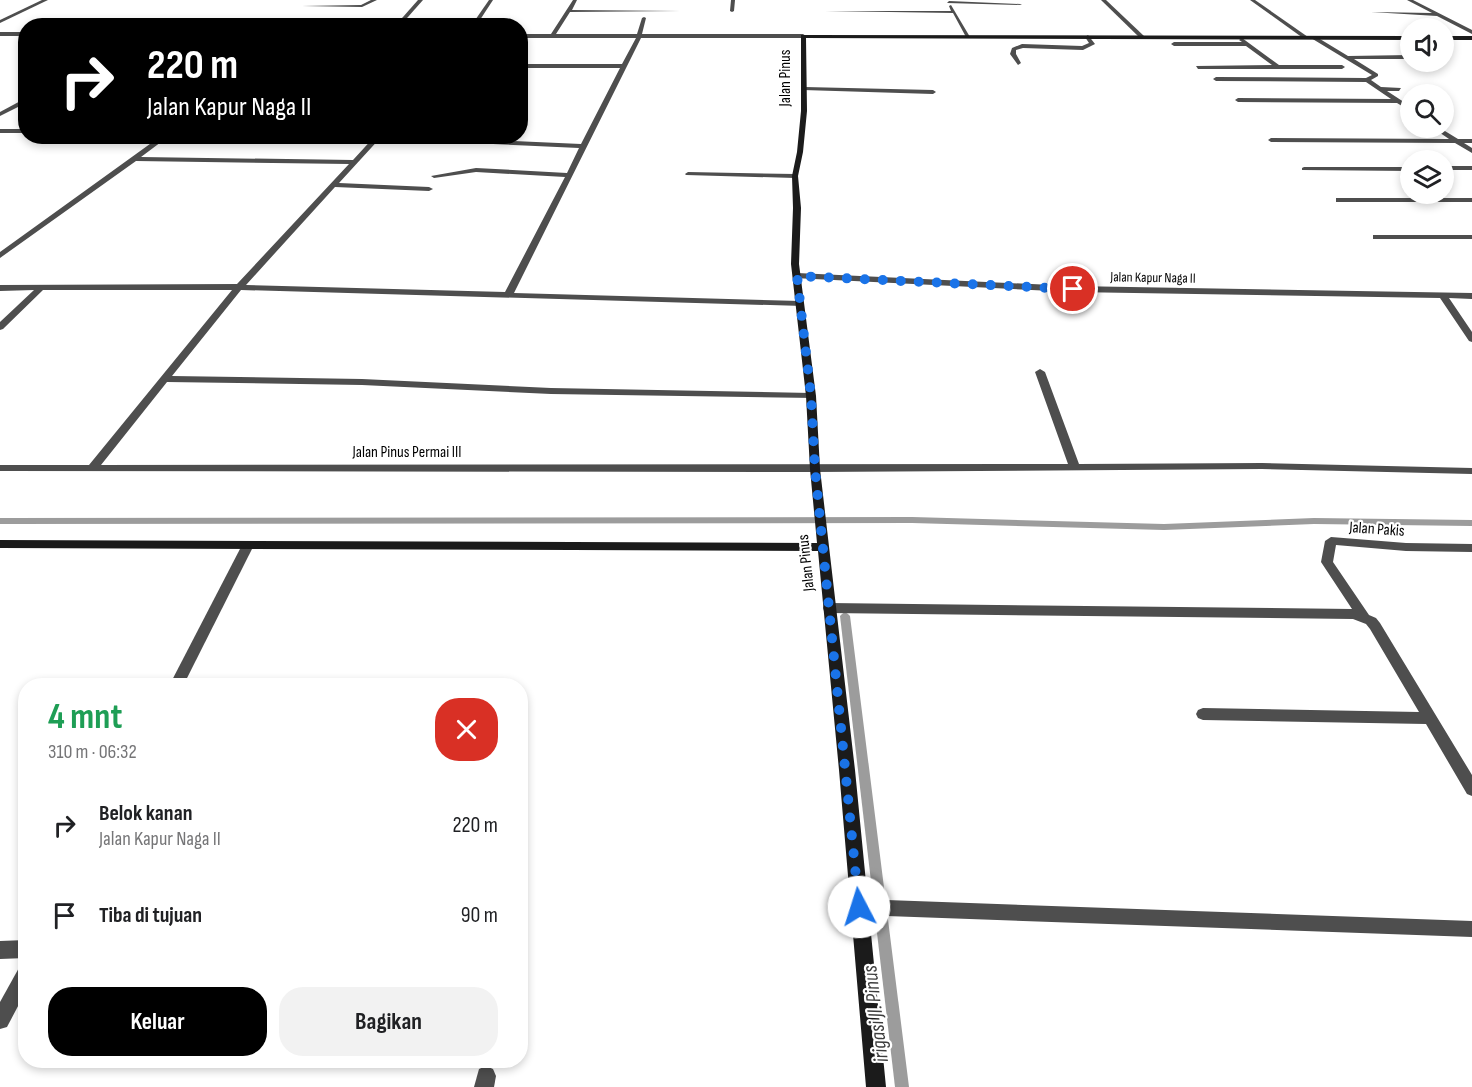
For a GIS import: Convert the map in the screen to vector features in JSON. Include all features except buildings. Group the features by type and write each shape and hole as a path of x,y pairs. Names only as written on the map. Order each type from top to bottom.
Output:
{"street":[{"path":"0,22 46,0"},
{"path":"304,6 362,6 375,0"},
{"path":"404,18 421,0"},
{"path":"479,18 491,0"},
{"path":"553,36 575,0"},
{"path":"732,11 733,0"},
{"path":"1103,0 1142,37"},
{"path":"1252,0 1305,37"},
{"path":"1409,0 1472,32"},
{"path":"948,1 1020,4"},
{"path":"948,1 968,36"},
{"path":"570,11 678,11"},
{"path":"827,11 954,12"},
{"path":"1373,12 1440,16"},
{"path":"508,294 639,36 644,18"},
{"path":"0,34 18,34"},
{"path":"528,36 1400,38"},
{"name":"Jalan Pinus","path":"803,36 805,89 800,152 795,176 797,276 811,396 815,469 876,1087"},
{"path":"1017,36 1022,46"},
{"path":"1018,63 1013,54 1014,50 1022,46 1083,48 1092,44 1088,37"},
{"path":"1239,37 1278,67"},
{"path":"1215,79 1367,80 1376,75 1313,37"},
{"path":"1454,38 1472,38"},
{"path":"1174,44 1248,44"},
{"path":"1349,57 1400,57"},
{"path":"528,66 622,66"},
{"path":"1198,67 1342,67"},
{"path":"1367,80 1400,101"},
{"path":"805,89 933,92"},
{"path":"1380,89 1399,89"},
{"path":"1238,100 1400,101"},
{"path":"0,114 18,104"},
{"path":"0,131 18,131"},
{"path":"1451,138 1472,151"},
{"path":"1271,140 1472,141"},
{"path":"0,256 155,144"},
{"path":"94,466 238,287 371,144"},
{"path":"528,144 584,146"},
{"path":"134,159 356,162"},
{"path":"1454,168 1472,168"},
{"path":"1304,169 1400,169"},
{"path":"434,176 476,170 569,175"},
{"path":"688,174 795,176"},
{"path":"334,185 429,189"},
{"path":"1339,200 1472,200"},
{"path":"1376,237 1472,237"},
{"name":"Jalan Kapur Naga II","path":"797,276 1044,288 1472,296"},
{"path":"0,288 238,287 800,304"},
{"path":"0,327 40,288"},
{"path":"1443,296 1472,339"},
{"path":"1040,372 1075,467"},
{"path":"165,379 362,382 550,391 811,396"},
{"name":"Jalan Pinus Permai III","path":"0,468 94,466 815,469 1262,466 1472,471"},
{"path":"0,544 247,547 823,541"},
{"name":"Jalan Pakis","path":"1364,617 1328,562 1331,541 1406,547 1472,548"},
{"path":"180,678 247,547"},
{"path":"829,608 1345,614 1364,617 1376,626 1472,789"},
{"path":"1203,714 1430,718"},
{"path":"859,907 1472,929"},
{"path":"0,950 18,949"},
{"path":"0,1020 18,987"}],"waterway":[{"path":"0,521 912,520 1164,527 1314,521 1472,523"},
{"name":"irigasi Jl. Pinus","path":"845,616 902,1087"}],"route":[{"path":"859,907 815,469 811,396 797,276 1073,289"}]}
